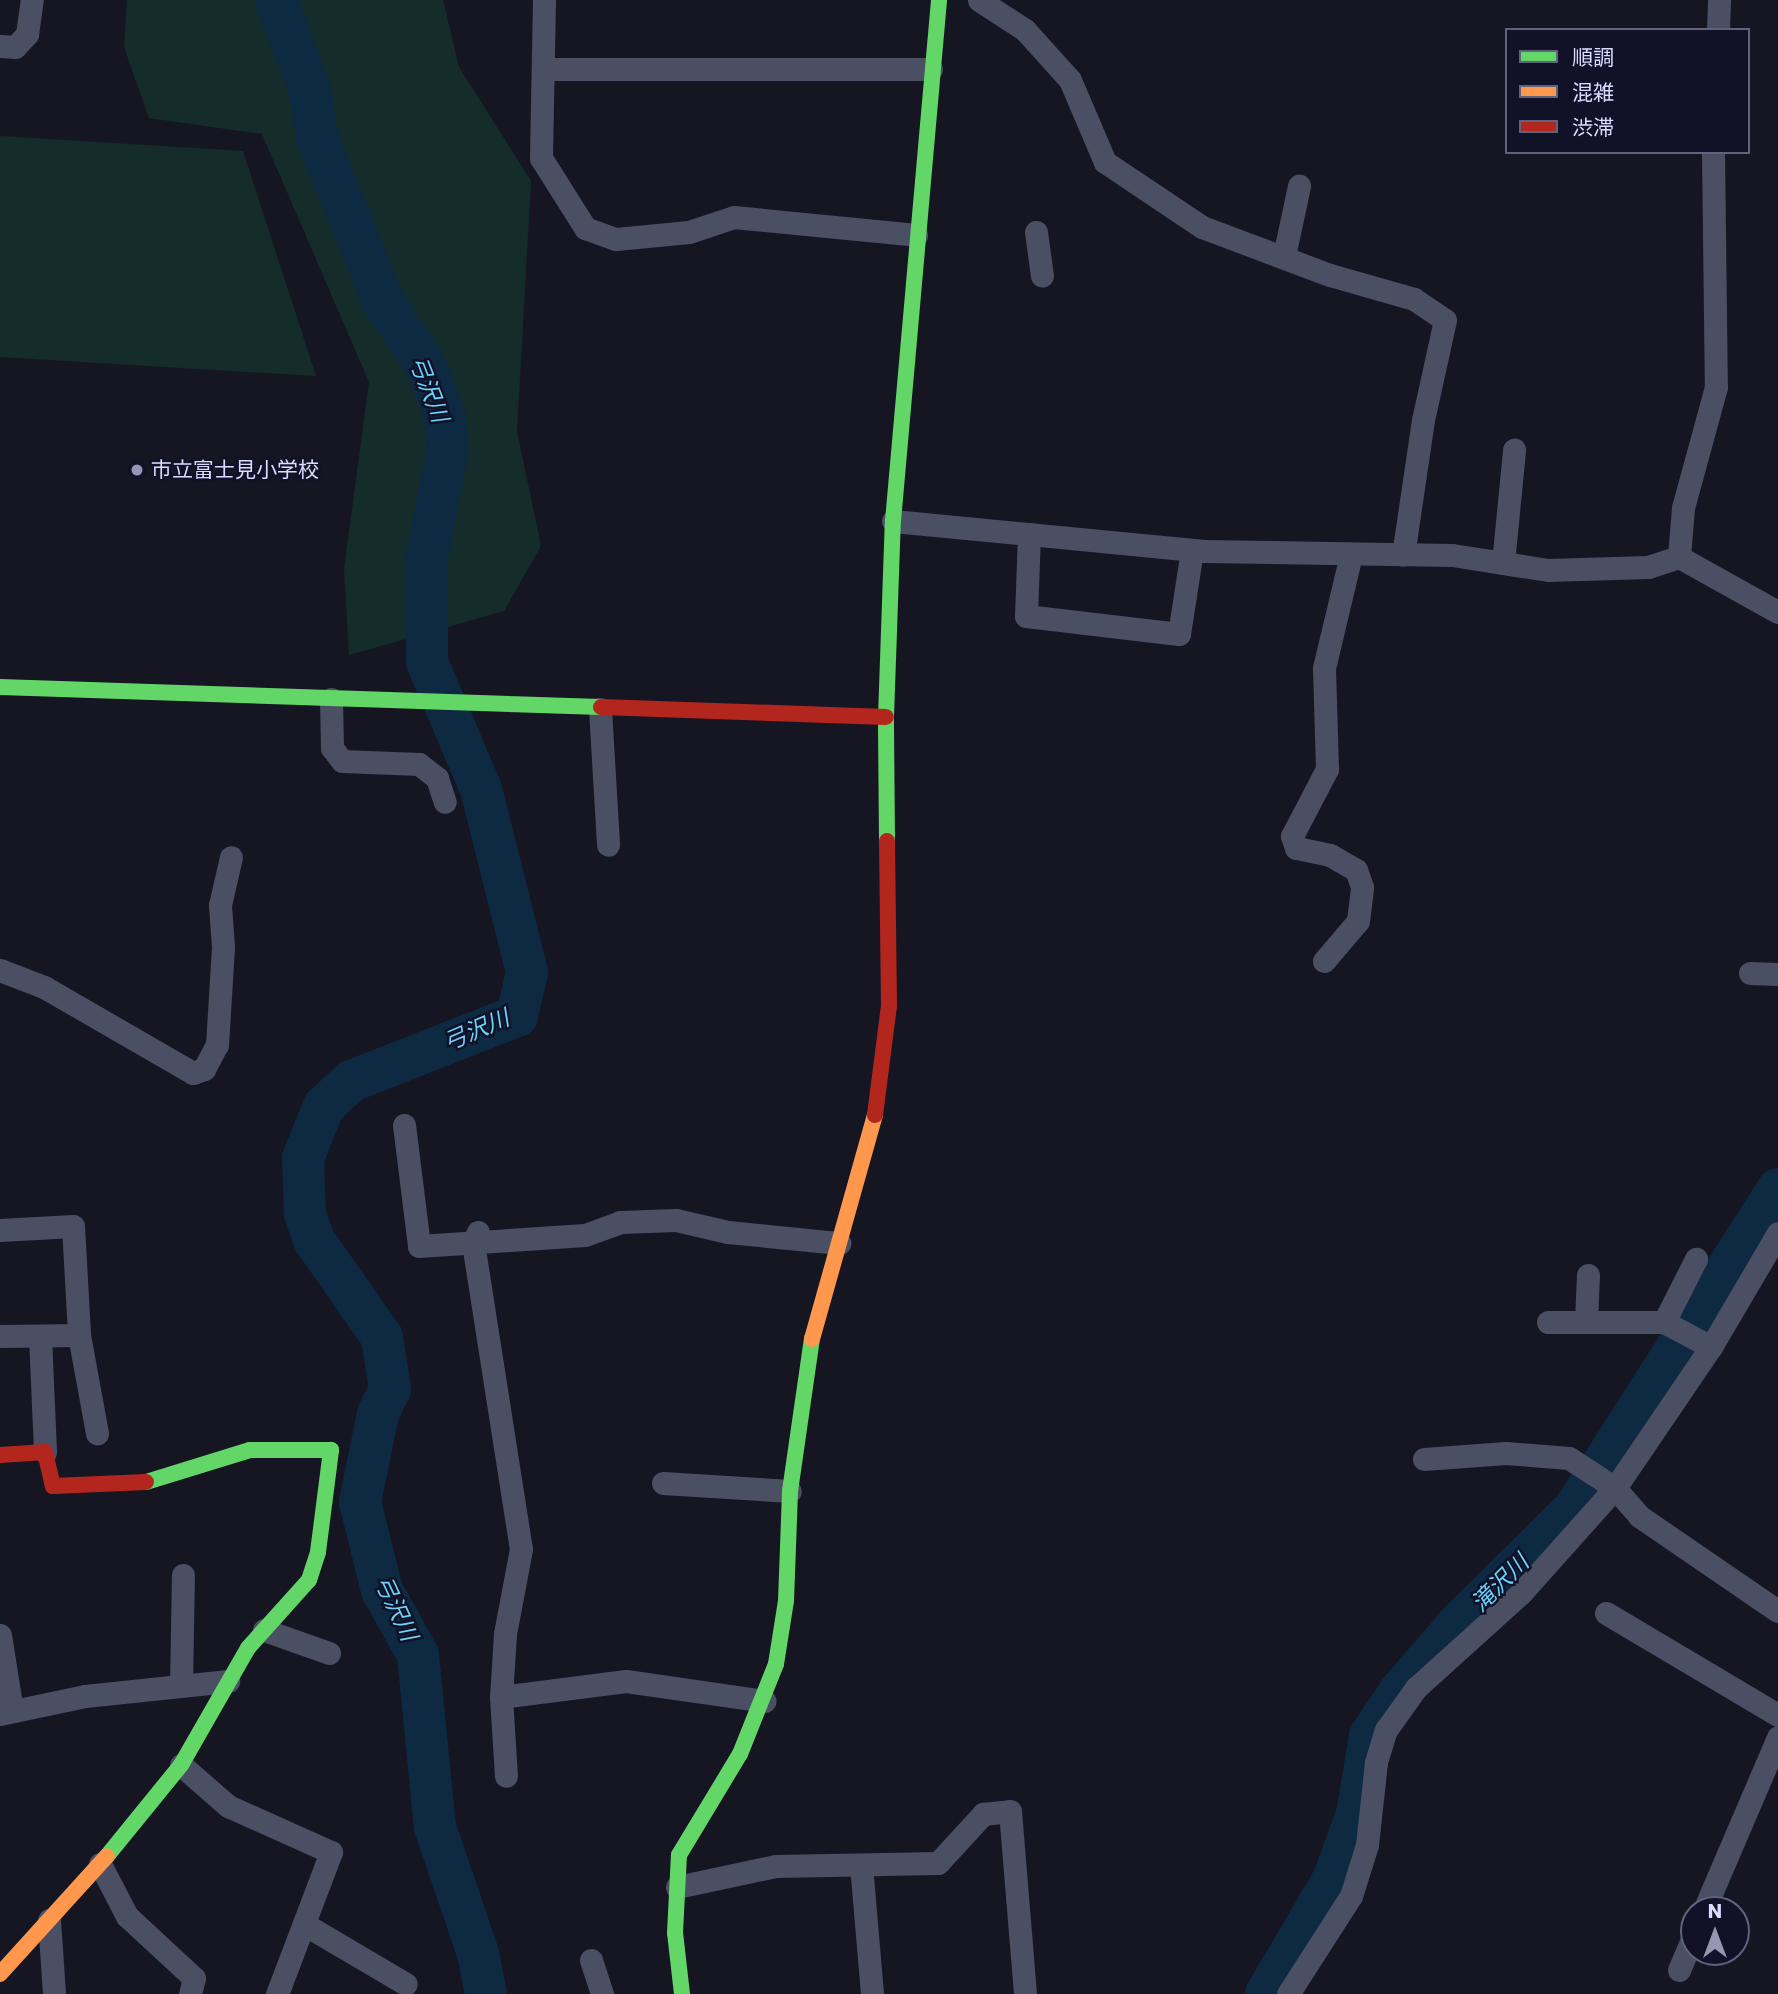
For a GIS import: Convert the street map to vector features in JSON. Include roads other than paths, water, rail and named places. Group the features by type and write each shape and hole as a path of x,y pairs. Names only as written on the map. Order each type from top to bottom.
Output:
{"street":[{"path":"0,46 15,47 27,34 32,0"},
{"path":"544,0 546,69 541,158 585,228 616,239 689,232 734,217 916,235"},
{"path":"682,1994 674,1933 679,1855 740,1754 765,1701 776,1664 786,1601 790,1491 809,1348 874,1123 889,1006 886,717 893,521 916,235 939,0"},
{"path":"979,0 1025,30 1070,80 1105,162 1202,227 1414,299 1445,320 1423,420 1403,555"},
{"path":"1718,28 1719,0"},
{"path":"546,69 931,69"},
{"path":"1679,557 1683,508 1716,387 1713,154"},
{"path":"1284,256 1299,186"},
{"path":"1036,232 1041,276"},
{"path":"1503,563 1514,450"},
{"path":"893,521 1192,550 1452,555 1548,570 1648,567 1679,557 1778,612"},
{"path":"1029,534 1026,616 1179,634 1192,550"},
{"path":"1324,961 1358,921 1362,887 1356,870 1330,855 1296,848 1293,836 1327,769 1324,668 1351,555"},
{"path":"0,687 886,717"},
{"path":"331,699 332,748 342,761 419,764 437,778 445,803"},
{"path":"600,709 608,845"},
{"path":"0,970 44,988 193,1073 204,1069 217,1045 220,905 231,858"},
{"path":"1750,972 1778,974"},
{"path":"404,1125 419,1246 476,1237 585,1235 620,1222 676,1220 728,1232 839,1244"},
{"path":"0,1230 73,1226 79,1335 97,1433"},
{"path":"1288,1994 1351,1896 1367,1845 1376,1762 1386,1730 1416,1688 1521,1593 1615,1488 1711,1347 1778,1233"},
{"path":"476,1237 520,1549 505,1634 501,1697 506,1776"},
{"path":"1664,1322 1696,1259"},
{"path":"1586,1322 1588,1275"},
{"path":"1548,1322 1664,1322 1711,1347"},
{"path":"0,1336 79,1335"},
{"path":"0,1974 100,1864 181,1765 228,1681 264,1629 310,1580 318,1552 331,1450 250,1450 148,1482 53,1486 45,1452 40,1336"},
{"path":"0,1455 45,1452"},
{"path":"1424,1460 1506,1453 1569,1458 1615,1488 1639,1516 1778,1611"},
{"path":"663,1483 790,1491"},
{"path":"181,1686 183,1575"},
{"path":"1606,1613 1778,1715"},
{"path":"264,1629 329,1653"},
{"path":"0,1635 6,1712 85,1696 228,1681"},
{"path":"501,1697 626,1681 765,1701"},
{"path":"1710,1896 1778,1737"},
{"path":"181,1765 228,1806 331,1852 277,1994"},
{"path":"677,1887 776,1866 938,1863 983,1814 1010,1811 1025,1994"},
{"path":"100,1864 127,1916 194,1978 190,1994"},
{"path":"861,1865 873,1994"},
{"path":"49,1920 54,1994"},
{"path":"304,1924 405,1984"},
{"path":"591,1960 602,1994"},
{"path":"1679,1970 1681,1966"}],"water":[{"path":"263,0 293,0 334,120 299,126"}],"waterway":[{"name":"弓沢川","path":"276,0 310,90 317,137 384,303 425,364 444,413 448,449 427,556 427,662 481,789 527,972 517,1016 351,1081 324,1106 303,1158 305,1214 314,1240 382,1337 390,1389 378,1414 360,1502 382,1590 418,1655 435,1827 478,1953 486,1994"},
{"name":"滝沢川","path":"1266,1994 1333,1880 1357,1814 1370,1736 1400,1691 1458,1624 1574,1509 1778,1189"}],"place":[{"name":"市立富士見小学校","path":"137,470"}]}
